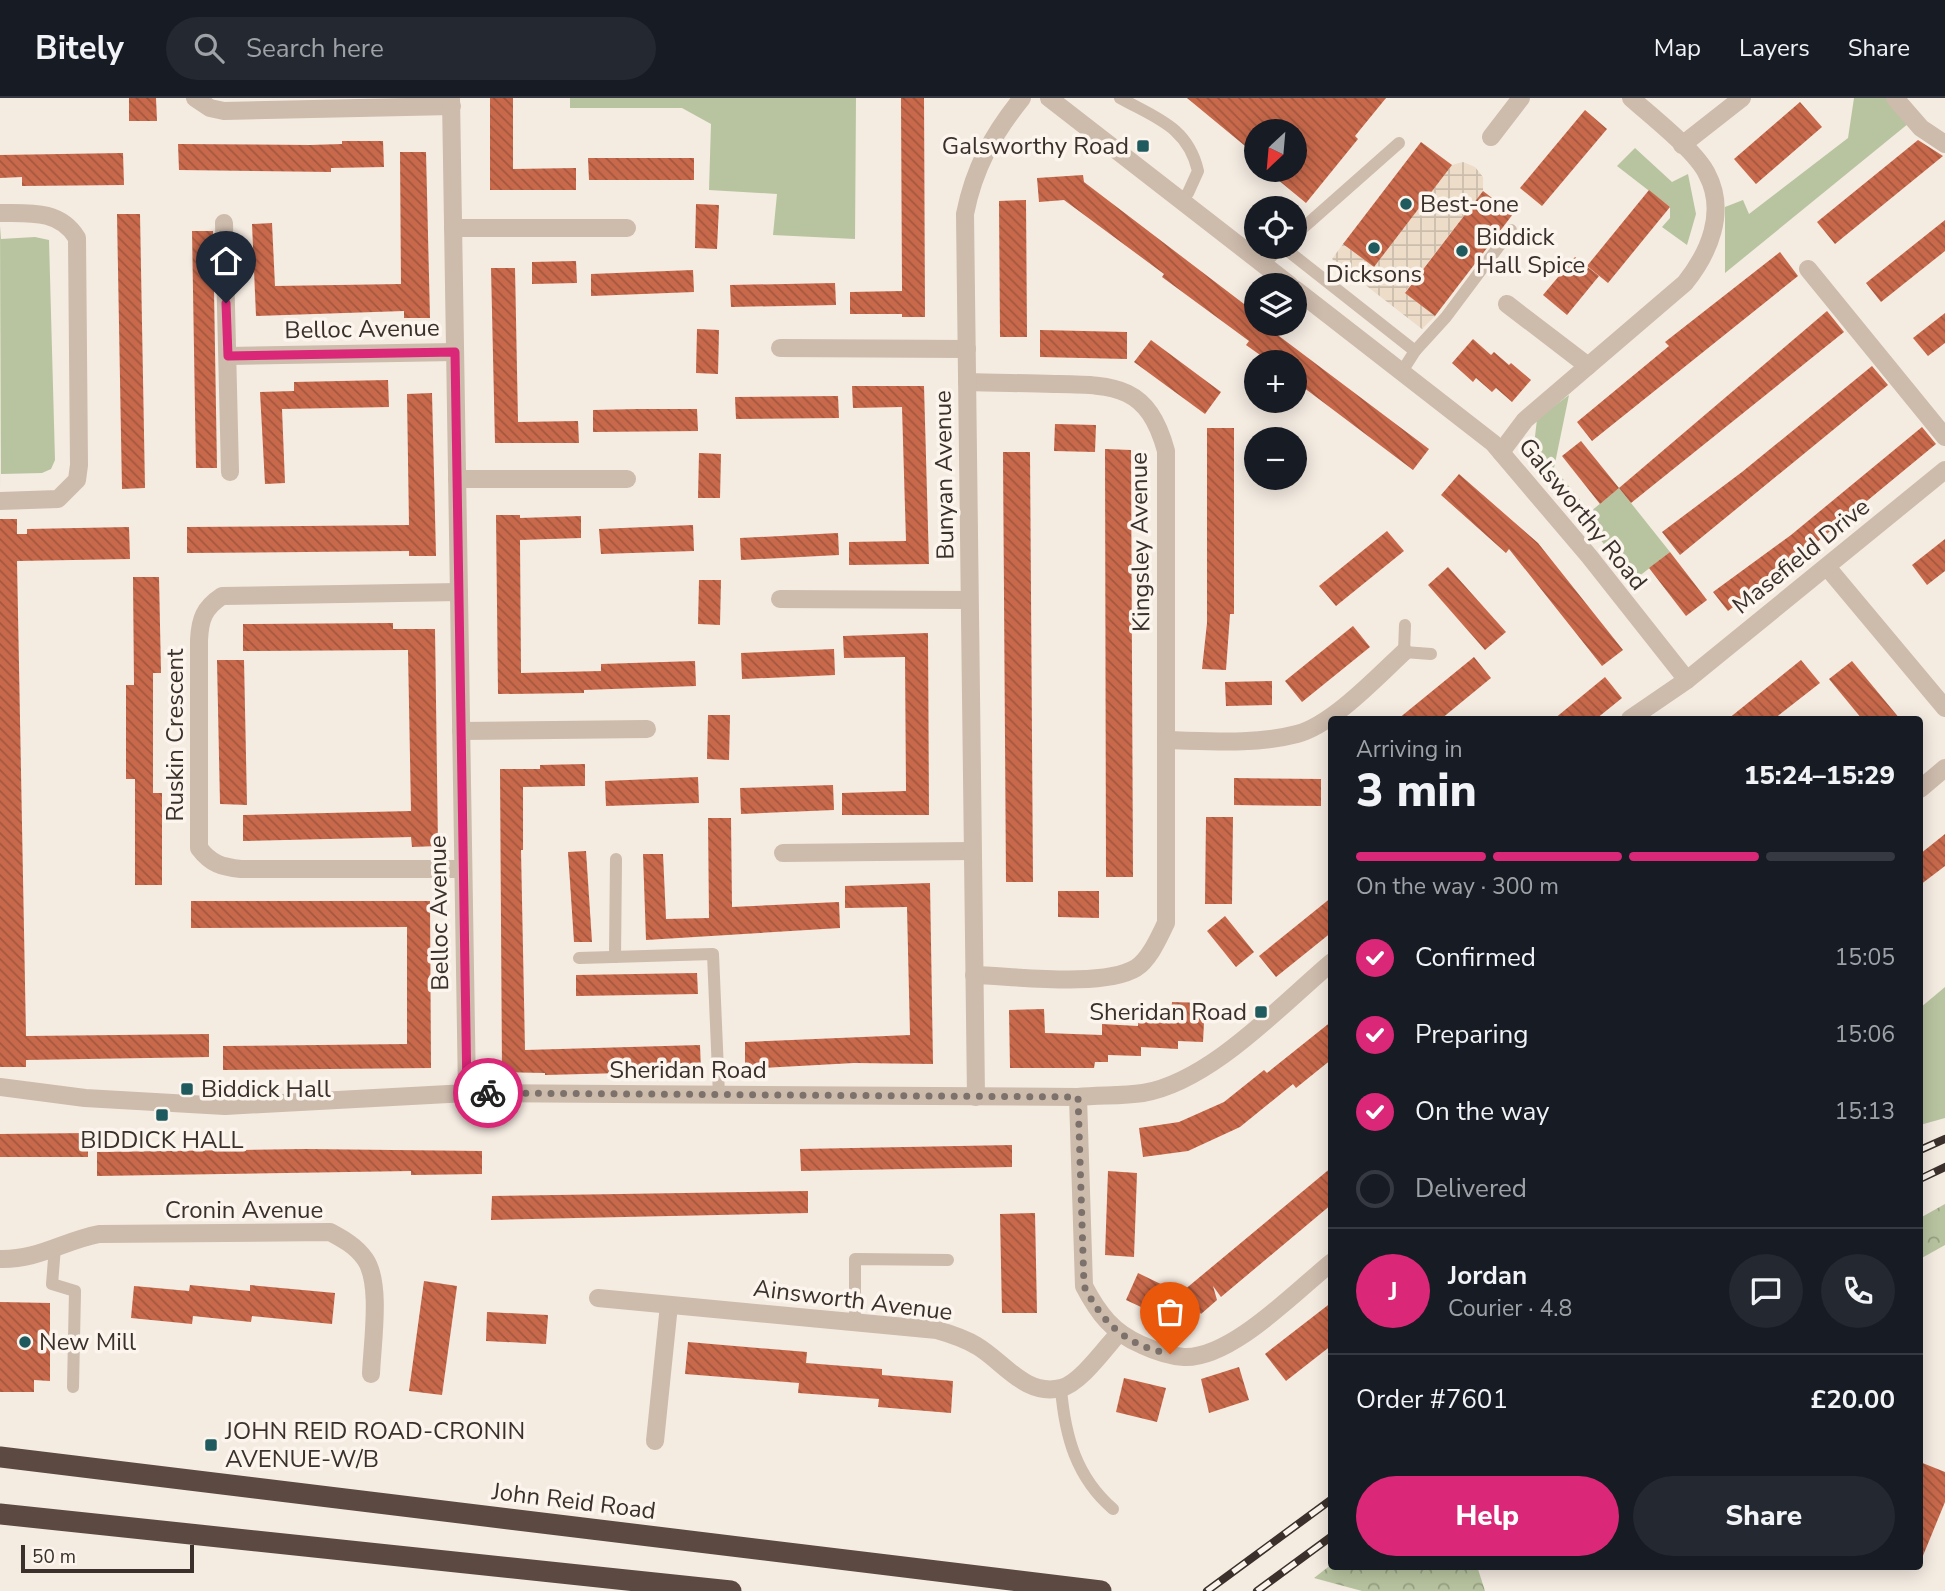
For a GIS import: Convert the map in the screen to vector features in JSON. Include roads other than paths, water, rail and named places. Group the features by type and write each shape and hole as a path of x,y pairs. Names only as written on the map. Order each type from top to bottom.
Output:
{"highway":[{"name":"John Reid Road","path":"0,1457 1101,1591"},
{"path":"0,1514 731,1591"}],"street":[{"path":"195,98 210,108 224,111 452,102"},
{"name":"Bunyan Avenue","path":"976,1097 965,214 970,187 982,156 1022,98"},
{"path":"1049,98 1275,273"},
{"path":"1491,137 1521,98"},
{"path":"1501,452 1525,420 1685,283 1702,261 1713,234 1715,203 1707,173 1682,145 1631,98"},
{"path":"1682,145 1742,98"},
{"path":"1895,98 1922,128 1945,144"},
{"name":"Belloc Avenue","path":"452,102 467,1093"},
{"path":"0,213 37,212 55,217 71,227 77,238 79,465 77,480 58,499 0,500"},
{"path":"224,223 230,472"},
{"path":"453,228 627,228"},
{"path":"1808,269 1945,437"},
{"name":"Galsworthy Road","path":"1307,299 1501,452 1589,556 1687,680"},
{"path":"1507,304 1588,366"},
{"path":"779,348 967,349"},
{"name":"Belloc Avenue","path":"228,356 455,352"},
{"name":"Kingsley Avenue","path":"967,382 1110,385 1135,398 1152,413 1166,451 1166,923 1153,949 1136,967 1102,979 974,975"},
{"name":"Masefield Drive","path":"1687,680 1945,470"},
{"path":"457,479 627,479"},
{"path":"1827,567 1945,708"},
{"name":"Ruskin Crescent","path":"459,592 222,596 208,605 200,622 199,640 199,848 208,860 223,867 241,869 463,869"},
{"path":"780,600 970,600"},
{"path":"1329,716 1346,706 1404,652"},
{"path":"1634,716 1687,680"},
{"path":"1166,740 1252,741 1299,734 1328,717"},
{"path":"461,731 648,729"},
{"path":"1923,786 1945,768"},
{"path":"783,853 972,850"},
{"name":"Sheridan Road","path":"0,1087 85,1098 225,1106 467,1093 976,1097 1078,1097 1144,1093 1183,1081 1217,1060 1328,965"},
{"path":"1078,1097 1084,1286 1098,1313 1119,1333 1155,1351 1185,1357 1214,1352 1237,1338 1328,1265"},
{"name":"Cronin Avenue","path":"0,1259 23,1259 99,1234 330,1232 352,1244 366,1259 374,1278 371,1374"},
{"name":"Ainsworth Avenue","path":"598,1298 937,1330 979,1347 1018,1379 1039,1387 1061,1388"},
{"path":"655,1441 669,1305"},
{"path":"1061,1388 1080,1376 1119,1333"}],"lane":[{"path":"1120,98 1178,130 1187,141 1198,171 1188,193 1181,200"},
{"path":"1307,224 1399,143"},
{"path":"1401,373 1415,351 1446,317 1511,230"},
{"path":"1263,264 1269,259"},
{"path":"1297,259 1415,351"},
{"path":"1405,625 1404,652 1432,654"},
{"path":"615,957 616,859"},
{"path":"579,958 713,954 719,1095"},
{"path":"55,1247 52,1283 75,1291 73,1387"},
{"path":"855,1322 855,1259 948,1260"},
{"path":"1061,1388 1066,1433 1075,1457 1086,1479 1114,1509"}],"railway":[{"path":"1923,1149 1945,1139"},
{"path":"1923,1178 1945,1167"},
{"path":"1207,1591 1328,1502"},
{"path":"1257,1591 1328,1539"}],"place":[{"name":"Galsworthy Road","path":"1143,146"},
{"name":"Best-one","path":"1406,204"},
{"name":"Dicksons","path":"1374,248"},
{"name":"Biddick Hall Spice","path":"1462,251"},
{"name":"Sheridan Road","path":"1261,1012"},
{"name":"Biddick Hall","path":"187,1089"},
{"name":"BIDDICK HALL","path":"162,1115"},
{"name":"New Mill","path":"25,1342"},
{"name":"JOHN REID ROAD-CRONIN AVENUE-W/B","path":"211,1445"}]}
